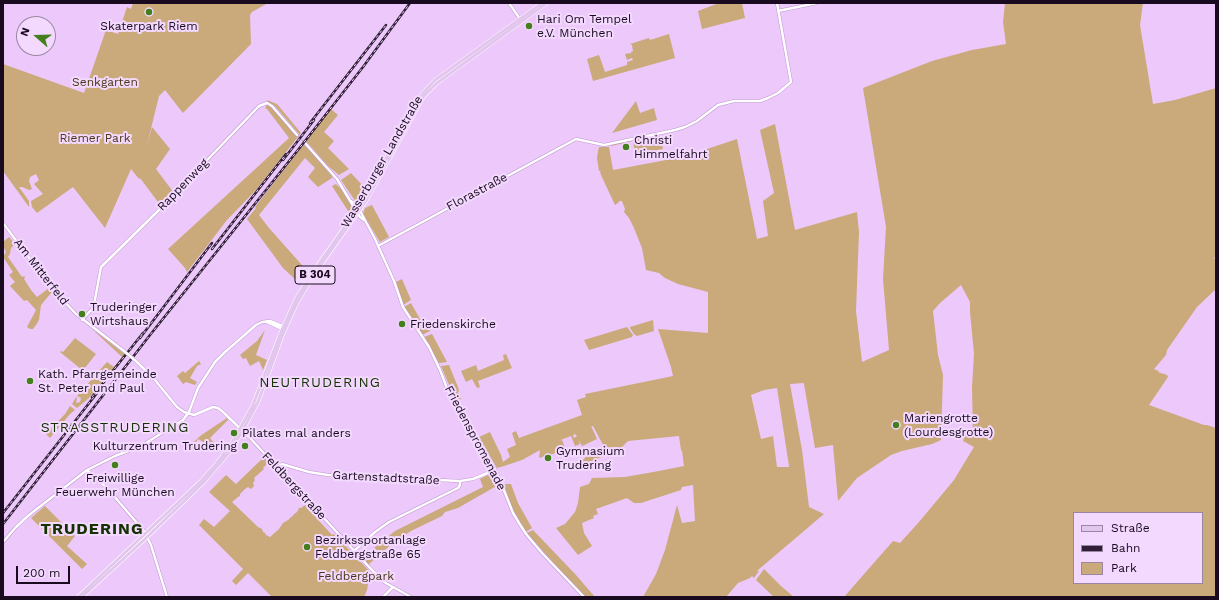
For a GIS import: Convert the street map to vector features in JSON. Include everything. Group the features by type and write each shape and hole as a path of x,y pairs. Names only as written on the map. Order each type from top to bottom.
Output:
{"main road":[{"name":"Wasserburger Landstraße","path":"521,20 542,3"},
{"name":"Wasserburger Landstraße","path":"146,535 211,474 232,449 261,394 284,328 305,284 358,211 416,103 425,90 436,80 547,3"},
{"name":"B 304","path":"78,597 146,535"},
{"name":"B 304","path":"82,597 146,535"}],"street":[{"path":"509,3 521,20"},
{"path":"777,3 778,11 817,3"},
{"name":"Florastraße","path":"378,246 576,139 607,145 681,128 697,121 718,105 734,101 756,101 766,99 780,91 791,82 778,11"},
{"name":"Rappenweg","path":"82,320 93,307 101,267 162,207 259,106 269,104 272,106 297,135"},
{"name":"Friedenspromenade","path":"305,143 331,171 366,222 394,281 403,307 429,347 450,396 486,453 495,470 513,513 526,534 584,597"},
{"name":"Am Mitterfeld","path":"3,223 56,293 82,320 137,362 177,407 188,414"},
{"path":"3,542 29,515 87,470 115,456 141,446 181,422 188,414 198,388 220,357 256,325 262,322 272,322 284,328"},
{"name":"Feldbergstraße","path":"188,414 194,415 213,407 223,412 242,430 382,580 411,597"},
{"name":"Gartenstadtstraße","path":"276,467 282,464 309,472 328,475 460,481 473,479 495,470"},
{"path":"87,470 110,492 146,535 151,545 167,597"},
{"path":"354,551 375,532 390,522 458,488 460,481"},
{"path":"383,597 393,587"}],"green space":[{"name":"Riemer Park","path":"133,3 268,3 252,12 250,15 251,44 183,113 165,90 159,96 146,149 152,127 170,149 156,169 174,193 161,206 140,178 139,179 131,169 105,228 73,187 37,213 32,207 31,201 43,194 34,184 39,180 36,174 30,177 29,181 32,189 29,190 19,187 29,201 29,207 3,171 3,64 84,93 106,30 118,34 127,7 131,9"},
{"path":"719,3 742,3 745,18 702,29 698,11"},
{"path":"1005,3 1143,3 1140,25 1153,104 1175,100 1216,88 1216,256 1214,258 1216,261 1216,289 1197,307 1167,350 1166,355 1154,369 1167,375 1168,377 1149,405 1216,428 1216,597 844,597 893,541 900,543 919,522 954,480 974,447 963,441 964,439 959,435 973,431 972,387 974,354 970,302 961,285 933,311 938,355 943,375 941,440 932,444 891,455 857,478 838,501 833,445 815,448 804,384 790,384 802,450 809,507 824,514 758,570 756,570 759,571 754,578 752,576 738,583 726,597 643,597 656,574 665,550 677,505 682,523 695,521 693,485 682,487 681,490 641,503 634,503 627,498 596,509 598,514 593,516 594,518 582,523 584,533 592,546 578,555 556,528 565,524 575,512 580,487 589,484 592,478 625,477 684,466 679,436 628,441 618,451 618,455 609,456 593,426 583,430 591,427 597,439 582,446 579,440 580,444 575,446 571,436 558,441 562,440 566,450 539,458 540,450 522,460 497,468 479,437 490,432 503,462 510,457 507,449 516,445 512,433 516,431 519,438 582,415 577,400 586,397 585,394 673,376 658,329 708,333 708,292 678,284 665,278 659,273 646,270 642,248 629,218 624,212 625,209 622,201 619,201 615,205 601,175 601,171 599,171 597,158 599,147 609,147 613,170 682,157 737,139 757,239 768,236 763,201 774,193 760,130 775,124 795,230 857,212 859,232 856,311 862,362 889,350 883,279 886,227 863,88 932,61 972,50 1006,44 1003,22","holes":["777,388 789,466 777,467 773,436 761,439 751,395 764,390"]},
{"path":"669,34 675,58 593,81 587,59 599,55 605,72 627,65 627,62 633,60 632,58 627,60 625,54 631,54 633,51 632,45 630,44"},
{"path":"267,100 277,104 301,133 256,190 227,220 187,272 168,249 289,138 265,108 267,105 273,108 297,136 299,134 275,106"},
{"path":"636,101 640,113 654,108 657,120 612,133"},
{"path":"331,109 338,115 324,132 334,141 328,148 349,169 339,175 328,166 306,141"},
{"path":"659,133 657,136 660,136 663,149 635,154 633,141 611,146 611,144"},
{"path":"304,144 332,176 332,178 318,187 308,177 315,168 305,158 259,215 309,273 302,283 299,283 283,268 247,219"},
{"path":"351,173 364,187 356,202 341,180"},
{"path":"336,184 341,189 353,209 350,214 332,186"},
{"path":"372,205 389,237 380,242 363,214 365,208"},
{"path":"9,237 15,244 11,248 8,257 22,277 25,277 24,279 31,290 37,297 49,288 52,292 41,305 39,320 33,329 27,327 36,310 27,300 24,301 10,286 15,282 9,275 13,272 3,257 6,252 3,242"},
{"path":"402,279 411,300 403,305 396,282"},
{"path":"411,303 420,319 430,331 422,335 404,307"},
{"path":"653,320 654,331 637,336 630,328 630,327"},
{"path":"627,327 633,335 632,337 589,350 584,340"},
{"path":"92,329 126,355 89,398 77,408 72,404 76,397 76,403 80,402 81,398 77,396 107,362 114,367 122,357"},
{"path":"265,330 256,355 267,360 263,370 259,361 250,366 246,358 243,359 240,355 257,341"},
{"path":"432,334 447,362 439,363 424,337"},
{"path":"75,338 96,354 84,369 88,373 87,374 60,352 63,352"},
{"path":"506,354 512,368 478,381 480,387 477,388 472,379 466,382 461,371 476,365 478,371 504,360 503,355"},
{"path":"199,361 201,364 197,366 190,378 197,382 195,385 186,382 183,384 177,376 183,371 185,373"},
{"path":"449,365 461,399 456,401 441,366"},
{"path":"70,406 75,410 50,438 46,434 65,414"},
{"path":"227,418 228,420 210,438 215,444 213,446 210,446 198,439 190,452 186,450 200,436"},
{"path":"603,448 606,455 579,468 583,464 579,461 583,460 590,452 594,453"},
{"name":"Feldbergpark","path":"264,457 267,460 267,464 263,468 264,469 254,478 254,486 251,489 248,487 245,489 240,496 232,502 262,529 266,535 270,537 283,523 297,512 299,509 298,508 305,505 305,502 309,510 332,535 334,534 374,576 368,584 364,597 272,597 248,573 236,585 232,581 243,569 199,525 204,519 214,527 230,511 209,492 226,475 236,484"},
{"path":"494,472 500,484 458,508 445,512 442,516 411,531 394,542 368,565 363,559 395,531 483,487 480,479"},
{"path":"511,484 518,503 532,528 526,532 514,513 504,485"},
{"path":"45,506 75,536 67,546 87,564 82,569 31,518"},
{"path":"533,530 595,597 586,597 555,565 527,533"},
{"path":"764,569 794,597 774,597 756,580"}],"tunnel":[{"path":"297,135 305,143"}],"railway":[{"path":"3,524 150,335 363,67 410,3"},
{"path":"310,123 386,25"},
{"path":"283,160 314,120"},
{"path":"212,249 286,154"},
{"path":"140,338 212,243"},
{"path":"92,397 143,333"},
{"path":"3,513 97,393"}],"place":[{"name":"Skaterpark Riem","path":"149,12"},
{"name":"Hari Om Tempel e.V. München","path":"529,26"},
{"name":"Christi Himmelfahrt","path":"626,147"},
{"name":"Truderinger Wirtshaus","path":"82,314"},
{"name":"Friedenskirche","path":"402,324"},
{"name":"Kath. Pfarrgemeinde St. Peter und Paul","path":"30,381"},
{"name":"Mariengrotte (Lourdesgrotte)","path":"896,425"},
{"name":"Pilates mal anders","path":"234,433"},
{"name":"Kulturzentrum Trudering","path":"245,446"},
{"name":"Gymnasium Trudering","path":"548,458"},
{"name":"Freiwillige Feuerwehr München","path":"115,465"},
{"name":"Bezirkssportanlage Feldbergstraße 65","path":"307,547"}],"district":[{"name":"NEUTRUDERING","path":"320,383"},
{"name":"STRASSTRUDERING","path":"115,428"},
{"name":"TRUDERING","path":"92,529"}],"park label":[{"name":"Senkgarten","path":"105,82"}]}
